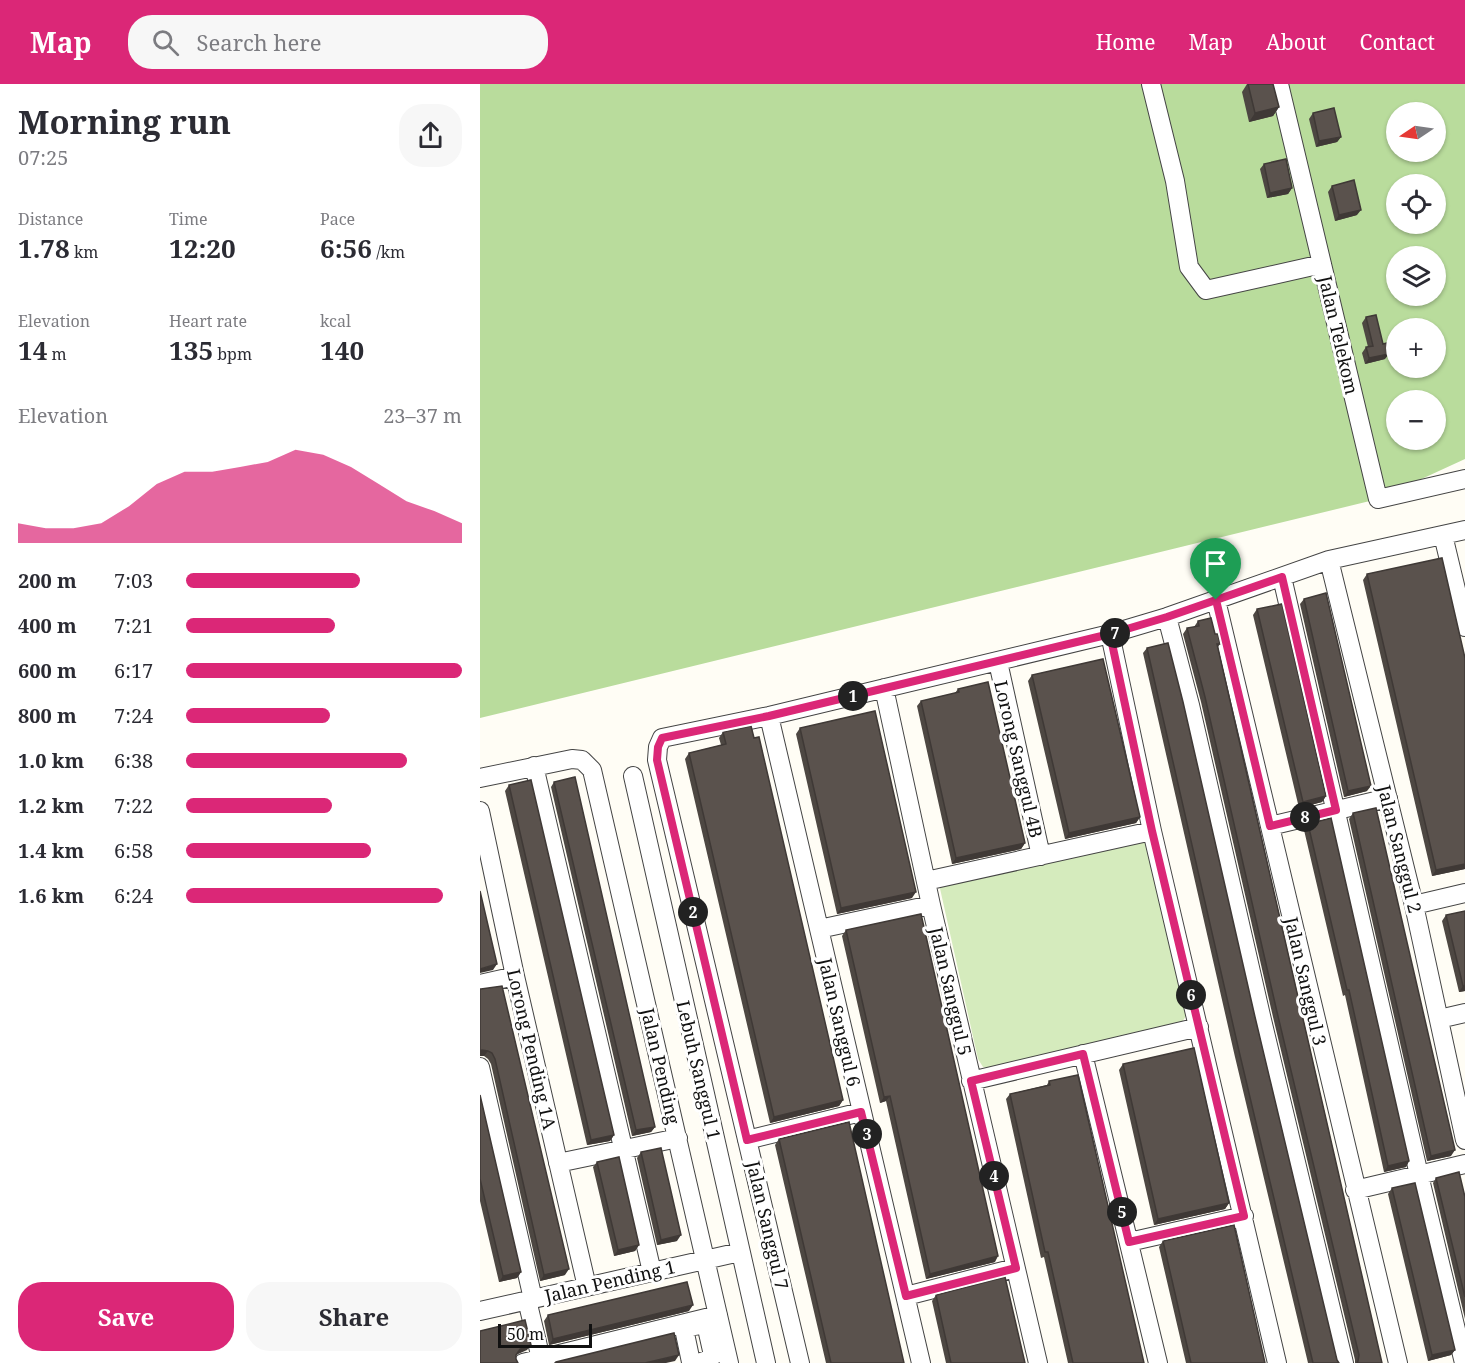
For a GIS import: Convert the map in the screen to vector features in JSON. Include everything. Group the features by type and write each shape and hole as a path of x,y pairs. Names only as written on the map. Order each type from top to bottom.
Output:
{"street":[{"path":"1150,84 1174,181 1189,267 1206,291 1322,264"},
{"name":"Jalan Telekom","path":"1279,84 1378,499 1465,479"},
{"path":"769,716 1110,634 1167,617 1329,560 1465,530"},
{"path":"1443,536 1465,627"},
{"name":"Jalan Sanggul 2","path":"1329,560 1414,905 1465,1136"},
{"path":"1282,577 1464,1363"},
{"name":"Jalan Sanggul 3","path":"1216,600 1398,1363"},
{"path":"1167,617 1191,705 1262,1020 1344,1363"},
{"path":"1110,634 1152,831 1277,1363"},
{"name":"Lorong Sanggul 4B","path":"998,662 1041,856"},
{"name":"Jalan Sanggul 5","path":"884,688 971,1081 1038,1363"},
{"name":"Jalan Sanggul 7","path":"769,716 662,738 658,747 657,760 801,1363"},
{"name":"Jalan Sanggul 6","path":"769,716 921,1363"},
{"name":"Jalan Pending","path":"534,766 572,759 582,760 592,770 729,1363"},
{"path":"480,778 534,766 652,1272"},
{"name":"Lebuh Sanggul 1","path":"633,776 766,1363"},
{"path":"1270,826 1388,798"},
{"name":"Lorong Pending 1A","path":"480,811 515,976 587,1287"},
{"path":"926,880 1152,831"},
{"path":"1414,905 1465,893"},
{"path":"819,929 931,905"},
{"path":"480,984 515,976"},
{"path":"1439,1019 1465,1013"},
{"path":"971,1081 1199,1027"},
{"path":"1083,1054 1158,1363"},
{"path":"480,1067 530,1300 535,1362 683,1326 718,1315"},
{"path":"747,1140 861,1112"},
{"path":"558,1163 678,1138"},
{"path":"1355,1190 1465,1164"},
{"path":"1129,1242 1244,1216"},
{"name":"Jalan Pending 1","path":"480,1311 740,1252"},
{"path":"906,1296 1016,1268"},
{"path":"683,1326 706,1324 713,1355 710,1359 696,1363"}],"green space":[{"path":"480,84 1465,84 1465,459 1378,499 480,718"},
{"path":"1146,837 1186,1016 1182,1022 993,1070 983,1067 978,1059 939,884"}],"building":[{"path":"1248,84 1273,84 1279,107 1255,113"},
{"path":"1334,108 1341,137 1319,141 1313,113"},
{"path":"1286,159 1292,188 1270,193 1264,164"},
{"path":"1354,180 1361,210 1339,215 1332,186"},
{"path":"1376,315 1383,344 1386,343 1386,355 1369,358 1366,347 1373,346 1366,317"},
{"path":"1442,558 1465,658 1465,864 1436,870 1367,574"},
{"path":"1326,593 1371,786 1348,791 1304,599"},
{"path":"1282,604 1326,796 1303,802 1257,609"},
{"path":"1211,618 1215,634 1218,634 1220,644 1217,644 1382,1363 1357,1363 1359,1355 1187,628 1199,626 1198,621"},
{"path":"1168,643 1339,1363 1313,1363 1147,648"},
{"path":"1103,659 1140,817 1069,833 1032,675"},
{"path":"988,682 1025,843 956,858 921,701"},
{"path":"875,711 916,892 841,908 800,728"},
{"path":"751,726 754,738 759,737 843,1100 774,1117 689,753 726,744 723,732"},
{"path":"575,777 655,1127 636,1130 554,782"},
{"path":"531,780 614,1135 591,1140 509,785"},
{"path":"1376,808 1455,1150 1431,1156 1353,813"},
{"path":"1331,818 1409,1161 1388,1166 1349,990 1347,990 1308,824"},
{"path":"480,891 497,964 480,969"},
{"path":"1465,911 1465,986 1463,986 1446,915"},
{"path":"921,914 998,1256 930,1274 890,1096 884,1097 846,930"},
{"path":"502,986 569,1269 544,1275 495,1059 492,1053 480,1051 480,989"},
{"path":"1194,1048 1229,1203 1158,1219 1123,1064"},
{"path":"1078,1075 1144,1363 1073,1363 1048,1252 1045,1252 1010,1094 1050,1085 1049,1081"},
{"path":"480,1095 521,1272 503,1276 480,1179"},
{"path":"849,1122 904,1363 831,1363 779,1139"},
{"path":"661,1148 681,1235 661,1240 641,1152"},
{"path":"619,1157 639,1245 618,1250 597,1162"},
{"path":"1459,1172 1465,1197 1465,1297 1436,1178"},
{"path":"1415,1183 1455,1350 1432,1355 1392,1188"},
{"path":"1234,1225 1265,1363 1191,1363 1163,1241"},
{"path":"1005,1277 1025,1363 951,1363 936,1295"},
{"path":"687,1282 693,1305 553,1339 548,1315"},
{"path":"525,1320 531,1345 520,1349 516,1355 518,1363 480,1363 480,1331"},
{"path":"674,1333 679,1355 645,1363 555,1363 556,1362"}],"route":[{"path":"1216,600 1110,634 769,716 662,738 658,747 657,760 747,1140 861,1112 906,1296 1016,1268 971,1081 1083,1054 1129,1242 1244,1216 1152,831 1110,634 1167,617 1216,600 1270,826 1336,810 1282,577 1216,600"}]}
